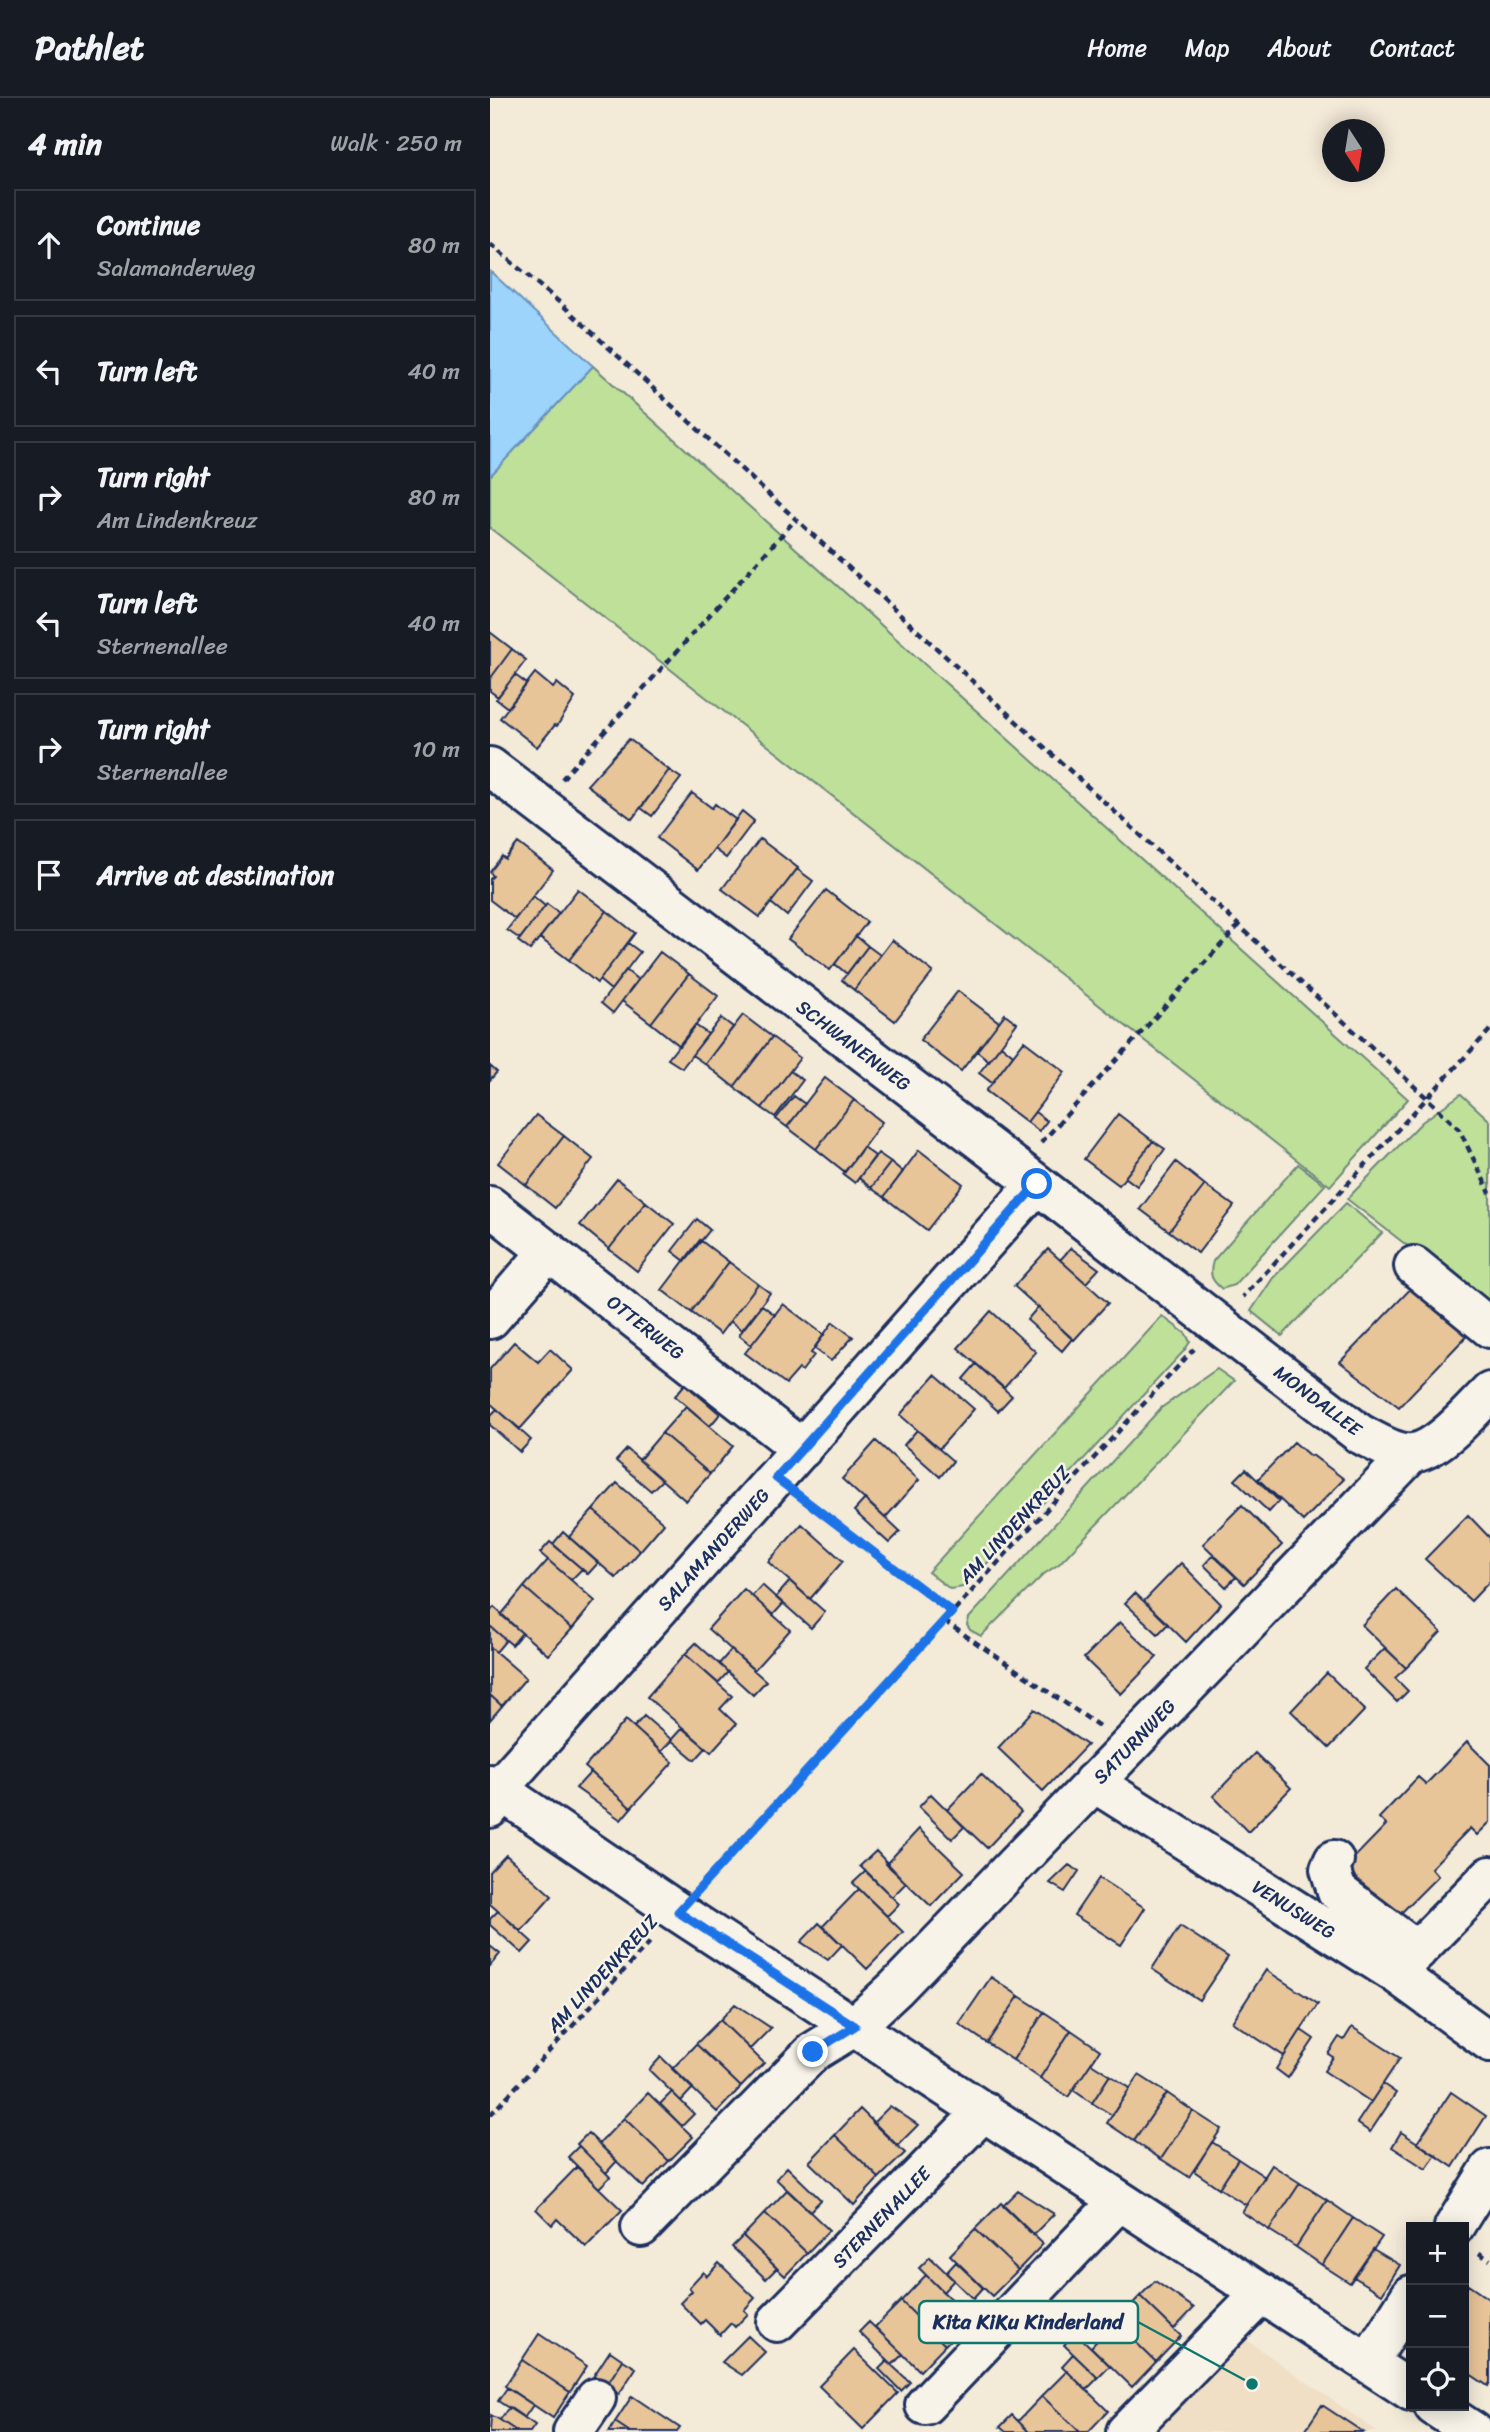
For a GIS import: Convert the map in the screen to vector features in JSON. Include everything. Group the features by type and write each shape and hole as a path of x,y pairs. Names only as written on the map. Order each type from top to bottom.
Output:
{"street":[{"name":"SCHWANENWEG","path":"507,790 1027,1177 1218,1323"},
{"name":"SALAMANDERWEG","path":"493,1793 802,1449 1027,1177"},
{"name":"OTTERWEG","path":"490,1206 802,1449"},
{"path":"490,1319 549,1251"},
{"path":"1414,1266 1490,1328"},
{"name":"MONDALLEE","path":"1218,1323 1360,1434 1390,1449 1411,1454"},
{"path":"1411,1454 1429,1448 1490,1392"},
{"name":"SATURNWEG","path":"855,2026 896,1988 1411,1454"},
{"name":"VENUSWEG","path":"1093,1782 1406,1962 1490,2042"},
{"path":"493,1793 855,2026 1406,2388"},
{"path":"1334,1860 1330,1869 1337,1891 1406,1962 1490,1876"},
{"path":"641,2227 813,2052 855,2026"},
{"name":"STERNENALLEE","path":"777,2322 984,2111"},
{"path":"1457,2222 1490,2169"},
{"path":"925,2405 1119,2201"},
{"path":"1126,2432 1262,2293"},
{"path":"1368,2363 1406,2303"},
{"path":"573,2432 596,2398"},
{"path":"1442,2411 1474,2432"}],"path":[{"path":"490,244 559,302 1427,1098 1459,1129 1490,1193"},
{"path":"507,790 796,519"},
{"path":"1027,1177 1239,925"},
{"name":"AM LINDENKREUZ","path":"490,2115 1490,1030"},
{"path":"776,1478 952,1612"},
{"path":"944,1621 1128,1746"}],"shaded area":[{"path":"1241,2336 1378,2432 1148,2432"}],"green space":[{"path":"593,366 1408,1099 1330,1186 490,528 490,476"},
{"path":"1461,1094 1490,1121 1490,1310 1347,1199 1422,1122"},
{"path":"1298,1164 1325,1185 1234,1285 1222,1289 1212,1277 1213,1261"},
{"path":"1346,1203 1382,1233 1282,1336 1251,1311 1273,1278"},
{"path":"1162,1316 1186,1334 1190,1342 1184,1351 963,1587 950,1589 928,1572"},
{"path":"1217,1369 1234,1381 1059,1564 1044,1574 981,1636 970,1630 967,1625 969,1618 1161,1408"}],"water":[{"path":"490,271 593,366 490,476"}],"building":[{"path":"490,632 512,649 490,679"},
{"path":"512,649 526,660 498,697 490,691 490,679"},
{"path":"535,673 553,688 557,683 575,698 557,726 555,725 537,747 500,718"},
{"path":"515,675 527,684 508,708 496,699"},
{"path":"629,739 669,770 632,819 587,785"},
{"path":"669,770 681,778 652,816 641,808"},
{"path":"692,793 712,808 715,804 736,820 698,870 657,838"},
{"path":"742,811 754,821 726,858 714,849"},
{"path":"760,839 798,868 760,917 722,889"},
{"path":"518,843 553,870 515,919 490,900 490,879 493,876 490,872 502,856 505,859"},
{"path":"797,869 813,881 787,916 771,903"},
{"path":"578,889 607,911 569,960 540,938"},
{"path":"826,890 867,922 830,970 788,939"},
{"path":"533,896 545,906 520,939 507,930"},
{"path":"547,904 559,913 530,950 518,941"},
{"path":"607,911 635,933 597,983 569,960"},
{"path":"856,936 868,946 847,974 835,964"},
{"path":"892,940 933,972 895,1021 854,990"},
{"path":"628,943 640,952 611,990 599,980"},
{"path":"868,946 880,955 854,990 842,980"},
{"path":"660,952 689,974 651,1023 622,1001"},
{"path":"626,970 638,980 613,1013 601,1003"},
{"path":"689,974 718,996 680,1046 651,1023"},
{"path":"958,991 999,1022 961,1071 920,1040"},
{"path":"1005,1014 1017,1023 989,1061 977,1051"},
{"path":"743,1015 772,1037 734,1087 705,1064"},
{"path":"721,1018 733,1027 705,1064 692,1055"},
{"path":"695,1025 708,1034 682,1068 668,1059"},
{"path":"772,1037 800,1058 762,1108 734,1087"},
{"path":"1024,1041 1065,1072 1027,1122 986,1091"},
{"path":"1001,1045 1013,1055 992,1083 979,1073"},
{"path":"490,1066 497,1072 490,1080"},
{"path":"790,1071 803,1080 775,1117 762,1108"},
{"path":"825,1078 854,1100 816,1149 787,1127"},
{"path":"794,1096 805,1104 787,1127 776,1119"},
{"path":"854,1100 882,1122 845,1172 816,1149"},
{"path":"1035,1112 1047,1121 1039,1131 1027,1122"},
{"path":"1118,1114 1153,1141 1119,1185 1084,1159"},
{"path":"536,1115 564,1136 526,1185 498,1163"},
{"path":"564,1136 593,1159 555,1208 526,1185"},
{"path":"1153,1141 1165,1149 1137,1186 1125,1177"},
{"path":"863,1147 875,1156 855,1183 843,1174"},
{"path":"919,1150 963,1184 927,1230 884,1197"},
{"path":"878,1153 891,1162 871,1188 859,1178"},
{"path":"891,1162 903,1172 884,1197 871,1188"},
{"path":"1176,1162 1205,1185 1169,1231 1140,1209"},
{"path":"617,1179 646,1202 609,1249 580,1225"},
{"path":"1205,1185 1234,1206 1198,1253 1169,1231"},
{"path":"646,1202 674,1224 637,1271 609,1249"},
{"path":"697,1219 710,1230 685,1261 672,1251"},
{"path":"700,1240 729,1262 691,1312 662,1290"},
{"path":"1071,1248 1099,1269 1086,1283 1060,1260"},
{"path":"1048,1249 1108,1303 1074,1340 1014,1286"},
{"path":"729,1262 758,1284 720,1334 691,1312"},
{"path":"1419,1280 1477,1325 1399,1407 1340,1362"},
{"path":"758,1284 770,1293 742,1330 730,1321"},
{"path":"783,1304 824,1335 802,1371 799,1369 786,1384 745,1353"},
{"path":"762,1305 775,1315 751,1345 739,1335"},
{"path":"1038,1307 1072,1339 1062,1351 1027,1320"},
{"path":"991,1311 1036,1352 1004,1388 958,1348"},
{"path":"833,1322 853,1337 831,1361 814,1348"},
{"path":"514,1342 538,1362 550,1349 573,1370 520,1429 490,1403 490,1369"},
{"path":"976,1364 1012,1396 998,1411 963,1379"},
{"path":"935,1375 974,1409 939,1449 900,1415"},
{"path":"685,1384 720,1414 710,1426 675,1396"},
{"path":"686,1406 733,1446 710,1474 662,1433"},
{"path":"497,1409 531,1440 520,1452 490,1425 490,1416"},
{"path":"917,1430 953,1461 940,1477 904,1445"},
{"path":"662,1433 710,1474 686,1501 639,1460"},
{"path":"876,1441 919,1480 885,1518 842,1479"},
{"path":"1294,1442 1344,1479 1303,1521 1258,1479"},
{"path":"627,1449 662,1480 651,1491 616,1461"},
{"path":"1246,1469 1279,1501 1269,1512 1235,1480"},
{"path":"617,1483 664,1523 640,1551 593,1510"},
{"path":"865,1499 900,1532 889,1543 854,1511"},
{"path":"1242,1505 1282,1545 1244,1584 1203,1544"},
{"path":"593,1510 640,1551 616,1578 569,1537"},
{"path":"1468,1515 1490,1538 1490,1581 1471,1601 1425,1559"},
{"path":"802,1524 843,1561 810,1599 768,1562"},
{"path":"563,1532 598,1563 588,1574 553,1544"},
{"path":"550,1542 582,1569 571,1580 540,1553"},
{"path":"1213,1555 1236,1577 1226,1587 1204,1565"},
{"path":"548,1560 595,1601 572,1629 524,1587"},
{"path":"1181,1563 1221,1604 1186,1642 1144,1601"},
{"path":"790,1581 825,1612 811,1628 776,1597"},
{"path":"762,1585 783,1604 773,1615 752,1596"},
{"path":"524,1587 572,1629 548,1655 501,1615"},
{"path":"744,1589 790,1630 754,1670 708,1629"},
{"path":"1396,1589 1441,1632 1406,1668 1362,1625"},
{"path":"1135,1593 1168,1624 1158,1634 1125,1603"},
{"path":"494,1607 522,1633 512,1645 490,1626 490,1612"},
{"path":"1120,1622 1157,1657 1121,1694 1084,1658"},
{"path":"490,1626 506,1640 496,1652 490,1647"},
{"path":"696,1643 728,1672 718,1683 685,1654"},
{"path":"490,1647 526,1678 502,1706 490,1695"},
{"path":"1385,1648 1406,1668 1395,1678 1408,1691 1397,1702 1364,1669"},
{"path":"731,1650 766,1681 753,1695 719,1664"},
{"path":"685,1654 732,1696 720,1709 736,1724 711,1752 647,1697"},
{"path":"1327,1673 1365,1710 1329,1748 1291,1711"},
{"path":"490,1695 502,1706 490,1720"},
{"path":"1034,1709 1087,1745 1043,1791 998,1748"},
{"path":"644,1716 672,1740 661,1752 634,1727"},
{"path":"626,1720 673,1762 631,1808 585,1767"},
{"path":"682,1728 706,1748 695,1760 671,1740"},
{"path":"1467,1742 1490,1765 1490,1822 1477,1835 1470,1828 1431,1868 1438,1876 1397,1917 1345,1867 1386,1825 1379,1818 1418,1777 1426,1784"},
{"path":"1255,1753 1291,1788 1248,1832 1213,1796"},
{"path":"591,1772 631,1808 621,1820 576,1788"},
{"path":"981,1774 1021,1812 987,1848 947,1810"},
{"path":"931,1794 964,1827 952,1839 919,1807"},
{"path":"919,1829 964,1872 931,1906 886,1864"},
{"path":"876,1851 906,1883 892,1897 860,1866"},
{"path":"506,1855 552,1896 521,1931 490,1904 490,1872"},
{"path":"1069,1865 1079,1871 1065,1892 1050,1883"},
{"path":"866,1871 899,1904 887,1916 853,1883"},
{"path":"1099,1878 1145,1908 1121,1945 1074,1915"},
{"path":"859,1889 903,1932 867,1969 823,1926"},
{"path":"498,1911 532,1942 522,1953 490,1925 490,1919"},
{"path":"819,1923 842,1945 828,1960 801,1942"},
{"path":"1180,1926 1228,1957 1199,2000 1152,1969"},
{"path":"490,1946 500,1954 490,1966"},
{"path":"1266,1970 1318,2004 1284,2056 1232,2022"},
{"path":"991,1977 1019,1996 987,2043 959,2024"},
{"path":"1019,1996 1044,2012 1013,2060 987,2043"},
{"path":"735,2004 771,2028 750,2049 720,2020"},
{"path":"1044,2012 1071,2030 1040,2078 1013,2060"},
{"path":"720,2020 764,2063 741,2087 696,2044"},
{"path":"1352,2027 1400,2058 1371,2102 1324,2071 1333,2057 1328,2054 1339,2037 1344,2040"},
{"path":"1071,2030 1100,2050 1068,2097 1040,2078"},
{"path":"1301,2030 1314,2039 1288,2078 1276,2069"},
{"path":"696,2044 741,2087 717,2112 672,2069"},
{"path":"661,2057 693,2088 681,2101 649,2070"},
{"path":"1091,2063 1110,2075 1092,2103 1073,2090"},
{"path":"1110,2075 1130,2088 1112,2115 1092,2103"},
{"path":"1139,2075 1167,2093 1134,2141 1107,2123"},
{"path":"1383,2084 1396,2093 1370,2132 1357,2123"},
{"path":"672,2092 694,2114 682,2126 660,2104"},
{"path":"1451,2092 1486,2116 1453,2167 1417,2143"},
{"path":"648,2093 693,2137 669,2161 624,2118"},
{"path":"1167,2093 1193,2111 1161,2159 1134,2141"},
{"path":"890,2106 918,2125 897,2146 873,2123"},
{"path":"860,2109 905,2153 879,2178 835,2135"},
{"path":"1193,2111 1221,2129 1189,2177 1161,2159"},
{"path":"624,2118 669,2161 643,2187 599,2144"},
{"path":"1401,2132 1436,2155 1426,2169 1392,2147"},
{"path":"588,2133 617,2161 606,2173 577,2144"},
{"path":"835,2135 879,2178 854,2205 809,2162"},
{"path":"1212,2142 1238,2159 1219,2188 1194,2171"},
{"path":"579,2146 610,2177 599,2188 568,2157"},
{"path":"1238,2159 1265,2177 1246,2205 1219,2188"},
{"path":"1272,2165 1300,2183 1269,2230 1242,2212"},
{"path":"577,2167 622,2210 586,2247 557,2219 552,2225 536,2209"},
{"path":"787,2167 821,2200 810,2211 776,2179"},
{"path":"1300,2183 1327,2200 1296,2247 1269,2230"},
{"path":"787,2190 829,2230 807,2253 765,2213"},
{"path":"1018,2191 1054,2214 1033,2235 1003,2206"},
{"path":"1327,2200 1353,2218 1322,2265 1296,2247"},
{"path":"1001,2203 1043,2244 1018,2270 975,2229"},
{"path":"765,2213 807,2253 785,2276 743,2236"},
{"path":"1353,2218 1382,2237 1350,2283 1322,2265"},
{"path":"975,2229 1018,2270 992,2296 950,2255"},
{"path":"743,2236 777,2268 766,2279 732,2247"},
{"path":"1373,2249 1400,2265 1382,2294 1354,2277"},
{"path":"930,2257 954,2280 943,2292 919,2268"},
{"path":"956,2262 983,2288 973,2299 946,2273"},
{"path":"719,2263 755,2298 744,2310 748,2314 735,2327 731,2323 720,2335 705,2320 701,2324 680,2303 692,2291 689,2287 703,2272 707,2276"},
{"path":"926,2275 971,2319 945,2345 901,2301"},
{"path":"1155,2281 1194,2308 1174,2329 1140,2296"},
{"path":"1469,2286 1490,2300 1488,2386 1469,2373"},
{"path":"1140,2296 1181,2336 1156,2362 1115,2322"},
{"path":"901,2301 945,2345 920,2371 875,2327"},
{"path":"869,2322 903,2354 892,2365 859,2332"},
{"path":"1115,2322 1156,2362 1132,2387 1091,2347"},
{"path":"1075,2332 1110,2366 1098,2378 1064,2345"},
{"path":"539,2334 587,2366 570,2392 522,2360"},
{"path":"748,2336 765,2352 742,2375 722,2362"},
{"path":"854,2350 898,2393 863,2429 819,2386"},
{"path":"610,2351 623,2360 606,2386 593,2377"},
{"path":"1073,2354 1098,2378 1086,2390 1062,2366"},
{"path":"522,2360 570,2392 553,2418 505,2386"},
{"path":"623,2360 636,2368 619,2394 606,2386"},
{"path":"887,2361 910,2382 901,2391 879,2369"},
{"path":"1067,2371 1108,2411 1088,2432 1080,2432 1042,2396"},
{"path":"507,2388 533,2405 524,2418 498,2401"},
{"path":"632,2396 680,2428 677,2432 630,2432 615,2422"},
{"path":"1042,2396 1080,2432 1029,2432 1018,2421"},
{"path":"1322,2405 1363,2432 1304,2432"},
{"path":"509,2407 535,2425 530,2432 518,2432 500,2420"},
{"path":"491,2415 500,2420 518,2432 490,2432"},
{"path":"1012,2415 1029,2432 1006,2432 1000,2427"},
{"path":"615,2422 630,2432 609,2432"}],"place":[{"name":"Kita KiKu Kinderland","path":"1252,2384"}],"route":[{"path":"813,2052 855,2026 678,1912 952,1612 776,1478 1037,1184"}]}
